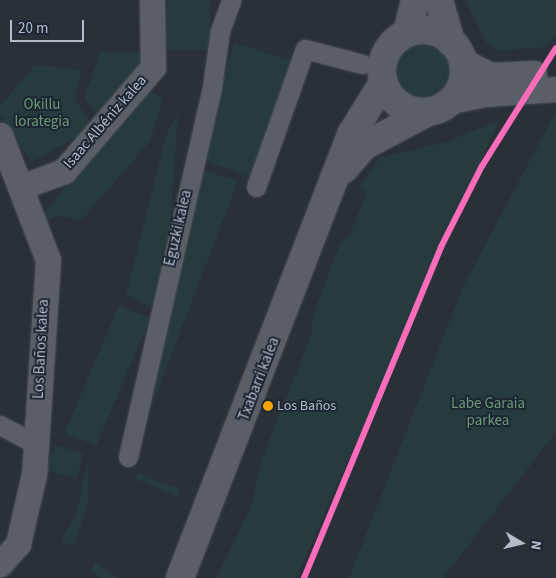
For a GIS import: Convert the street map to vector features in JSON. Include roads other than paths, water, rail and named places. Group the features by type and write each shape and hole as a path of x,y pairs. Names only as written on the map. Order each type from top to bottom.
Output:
{"street":[{"name":"Isaac Albéniz kalea","path":"21,186 64,171 153,67 152,0"},
{"name":"Eguzki kalea","path":"128,457 212,87 220,31 231,0"},
{"path":"415,0 407,33 384,58 383,83 399,106 426,112"},
{"path":"439,0 464,76 451,101"},
{"path":"407,33 430,31 491,75 556,90"},
{"path":"256,187 305,48 362,64"},
{"path":"335,179 364,146 426,112 451,101 556,72"},
{"name":"Txabarri kalea","path":"180,578 352,133 383,83"},
{"name":"Los Baños kalea","path":"0,135 48,260 35,444 27,513 18,544 0,564"},
{"path":"0,425 35,444"}],"place":[{"name":"Los Baños","path":"268,406"}],"park label":[{"name":"Okillu lorategia","path":"42,112"},
{"name":"Labe Garaia parkea","path":"488,412"}]}
